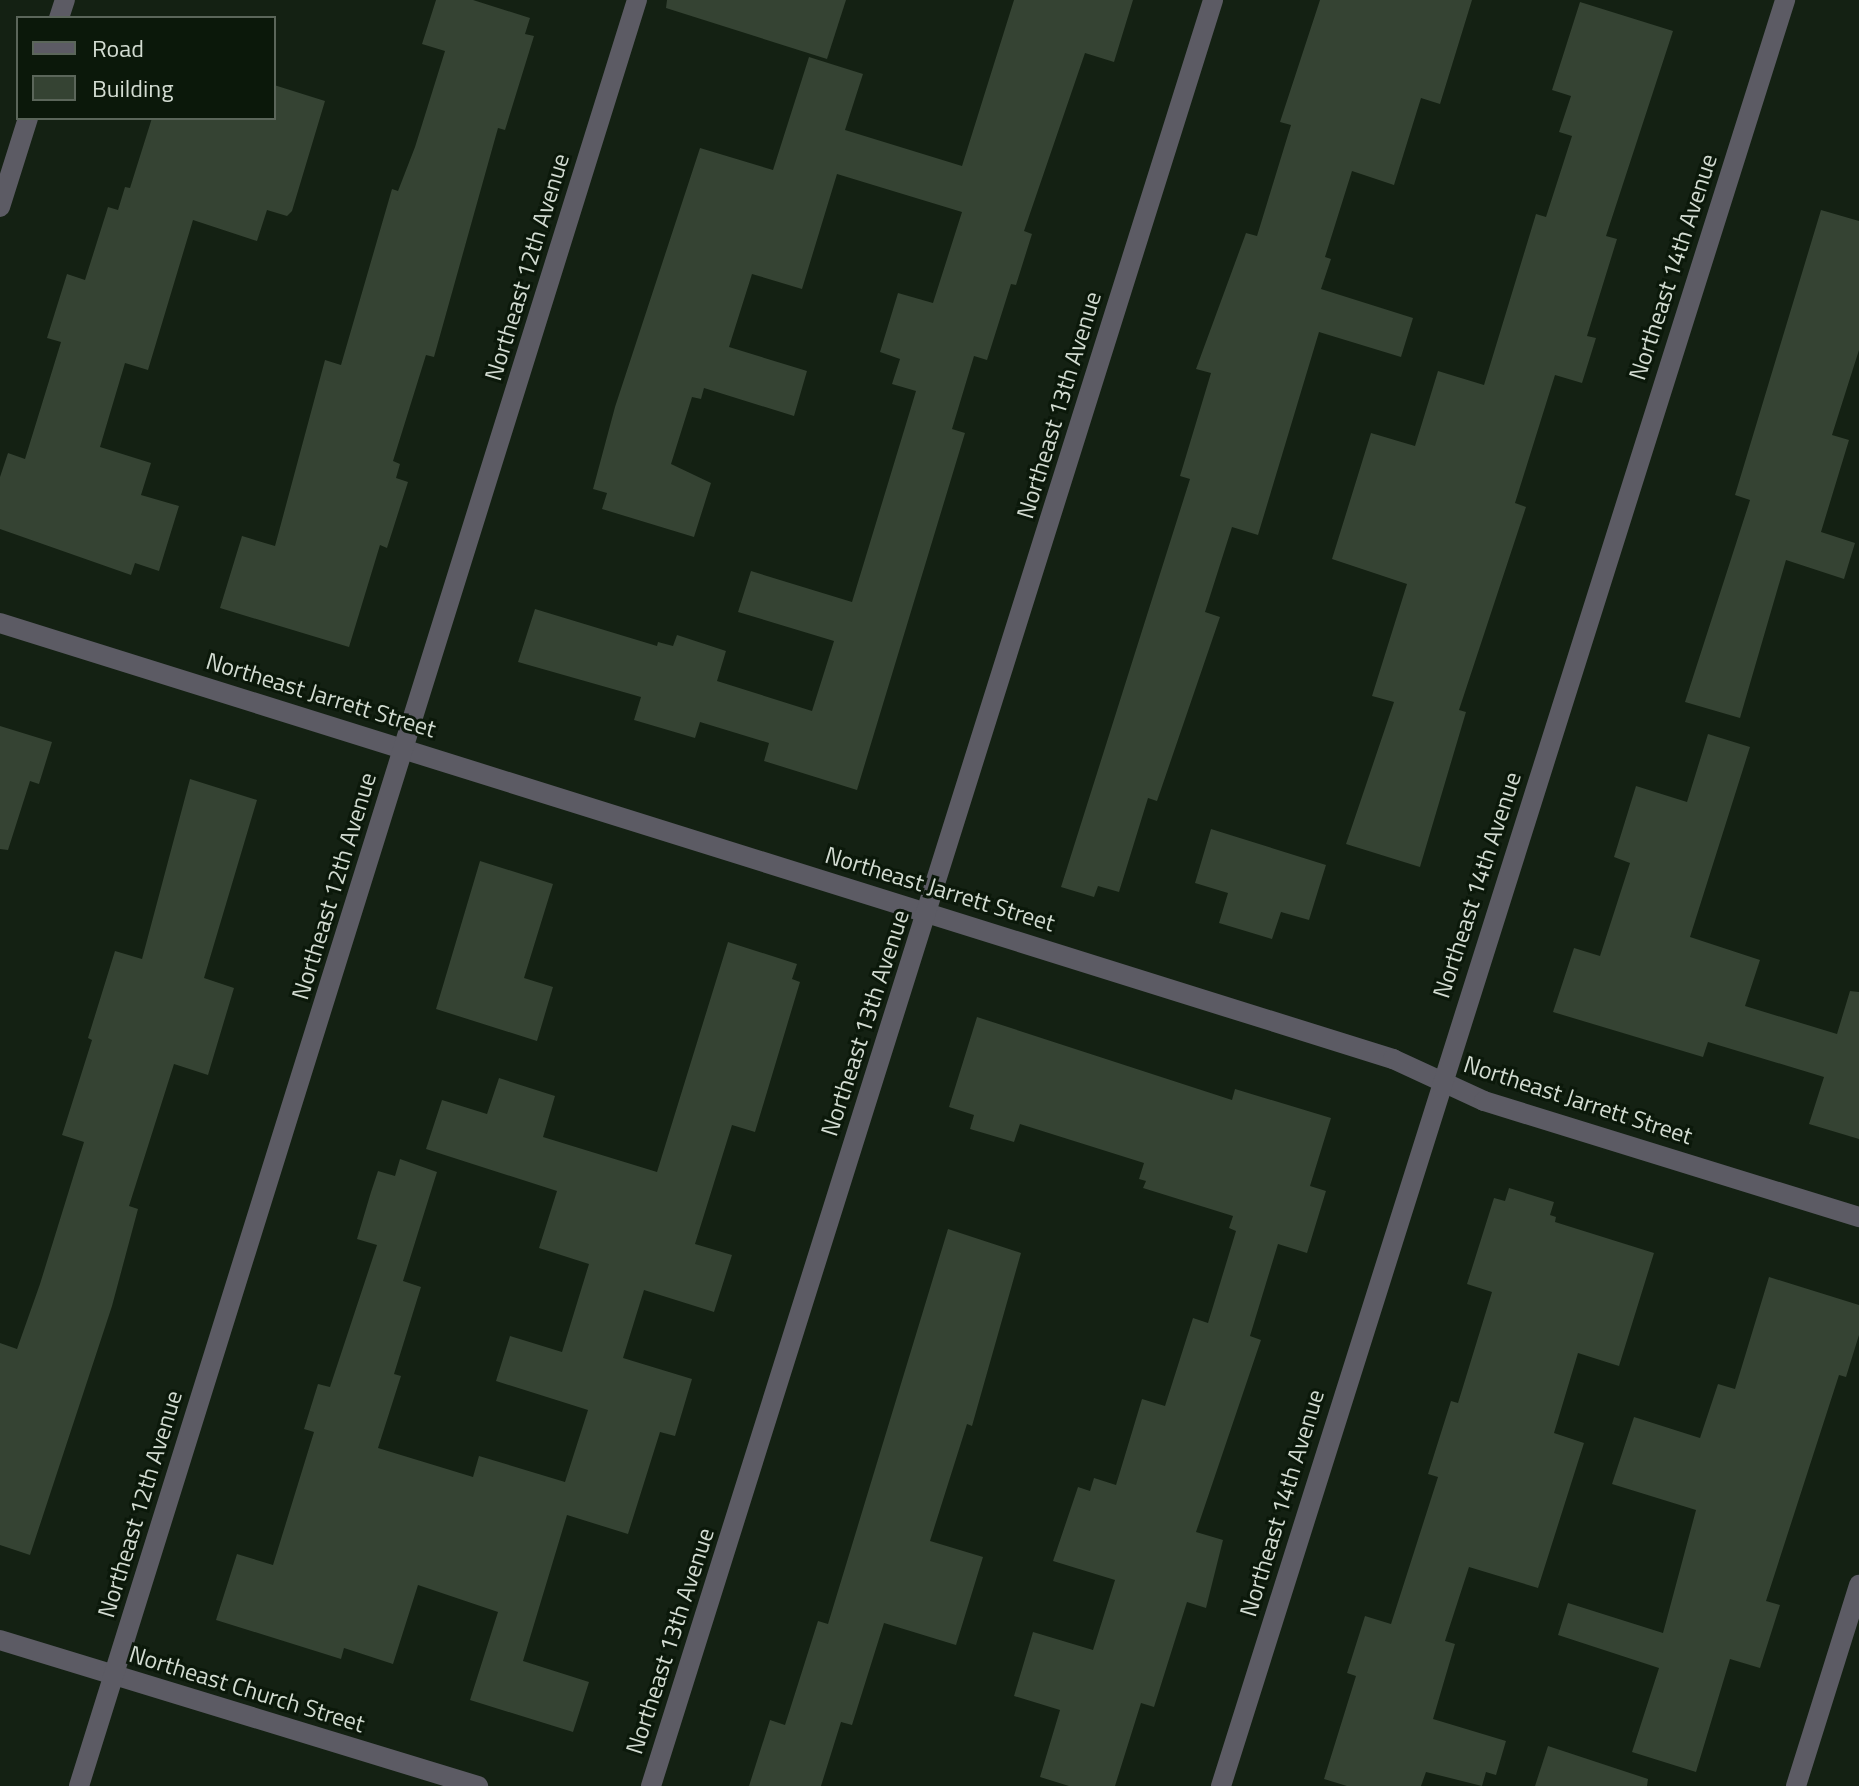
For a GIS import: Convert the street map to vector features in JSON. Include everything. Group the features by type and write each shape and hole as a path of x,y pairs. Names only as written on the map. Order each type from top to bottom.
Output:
{"street":[{"name":"Northeast 12th Avenue","path":"79,1786 637,0"},
{"name":"Northeast 13th Avenue","path":"651,1786 1213,0"},
{"name":"Northeast 14th Avenue","path":"1221,1786 1785,0"},
{"path":"0,207 27,120"},
{"name":"Northeast Jarrett Street","path":"0,623 1393,1059 1484,1101 1859,1217"},
{"path":"1796,1786 1859,1585"},
{"name":"Northeast Church Street","path":"0,1640 478,1786"}],"building":[{"path":"436,0 473,0 530,18 525,34 534,36 505,130 498,128 434,357 426,355 393,461 400,464 396,478 408,482 387,548 380,545 349,647 220,608 242,536 275,546 325,360 341,365 392,189 398,191 415,147 445,51 422,44"},
{"path":"667,0 846,0 827,59 666,8"},
{"path":"1014,0 1133,0 1114,62 1085,53 1024,231 1032,234 1016,285 1011,284 987,360 974,356 952,429 965,433 857,790 764,761 769,743 700,722 695,738 634,720 641,697 518,662 535,609 657,646 658,642 673,646 677,635 726,651 717,681 812,711 834,641 738,612 751,571 852,602 916,391 892,384 900,359 880,352 898,293 933,303 962,212 837,174 802,289 752,274 729,347 807,371 794,416 704,388 701,399 692,397 671,464 711,483 694,537 602,509 607,493 593,489 615,407 700,148 773,170 809,57 863,74 845,130 962,166"},
{"path":"1320,0 1472,0 1440,104 1421,98 1394,185 1352,171 1325,257 1331,259 1321,289 1413,318 1401,357 1319,332 1258,535 1232,527 1205,612 1220,617 1157,801 1148,798 1119,892 1098,886 1094,897 1061,887 1190,479 1180,476 1211,373 1196,369 1246,233 1257,236 1291,125 1280,122"},
{"path":"1580,2 1673,31 1606,236 1617,239 1587,336 1596,338 1582,383 1555,375 1515,503 1526,507 1459,710 1466,712 1420,867 1346,844 1394,702 1372,696 1407,584 1332,559 1371,433 1415,446 1438,371 1484,385 1536,214 1546,217 1572,136 1559,132 1571,96 1552,90"},
{"path":"276,86 325,101 292,211 287,216 267,210 257,241 193,220 148,370 125,363 100,447 151,463 141,495 179,506 159,571 135,563 131,575 0,529 0,477 8,453 25,459 61,342 47,338 67,274 85,280 108,207 118,210 125,187 130,188 151,120 276,120"},
{"path":"1821,210 1859,221 1859,350 1832,435 1849,440 1821,532 1855,543 1844,579 1786,560 1740,718 1685,702 1750,500 1735,495"},
{"path":"0,726 52,742 39,784 30,781 8,850 0,849"},
{"path":"1708,734 1750,747 1690,937 1760,960 1745,1006 1837,1034 1850,991 1859,992 1859,1139 1809,1124 1824,1077 1708,1042 1703,1057 1553,1012 1574,948 1600,956 1630,863 1614,857 1636,786 1687,802"},
{"path":"190,779 257,800 204,978 234,988 208,1075 174,1064 129,1206 138,1209 112,1306 30,1555 0,1545 0,1343 17,1349 40,1284 84,1142 62,1135 92,1040 88,1038 115,951 142,959"},
{"path":"1211,829 1326,865 1309,920 1281,912 1272,939 1219,923 1228,893 1195,883"},
{"path":"480,861 553,884 524,978 553,987 537,1041 436,1009"},
{"path":"728,942 797,964 792,979 800,982 755,1132 732,1125 695,1244 732,1255 714,1312 644,1290 623,1358 692,1379 675,1436 660,1432 628,1534 567,1515 523,1661 589,1682 573,1732 470,1700 498,1612 418,1585 393,1664 344,1648 341,1659 216,1620 237,1554 273,1565 314,1432 304,1429 318,1384 330,1387 377,1245 357,1239 371,1192 378,1171 395,1176 400,1159 437,1172 403,1281 421,1287 394,1374 401,1376 378,1448 473,1477 479,1456 565,1482 588,1410 496,1381 510,1336 562,1352 589,1264 539,1248 557,1191 426,1149 442,1100 487,1114 499,1078 555,1096 543,1137 657,1172"},
{"path":"977,1017 1232,1100 1235,1089 1331,1118 1310,1186 1326,1191 1307,1253 1278,1244 1250,1336 1261,1340 1196,1532 1223,1540 1206,1608 1187,1602 1154,1707 1141,1703 1115,1786 1069,1786 1040,1777 1060,1710 1014,1696 1033,1632 1093,1650 1115,1580 1053,1561 1078,1487 1090,1491 1094,1478 1116,1485 1142,1399 1165,1406 1193,1318 1208,1323 1236,1231 1229,1228 1233,1216 1143,1188 1146,1181 1139,1179 1144,1163 1020,1124 1014,1142 970,1129 974,1115 949,1107"},
{"path":"1509,1188 1554,1202 1550,1215 1556,1217 1555,1222 1654,1253 1619,1366 1578,1353 1554,1433 1584,1443 1538,1588 1469,1567 1445,1641 1455,1644 1433,1719 1506,1741 1496,1775 1486,1772 1482,1786 1426,1772 1421,1786 1347,1786 1324,1779 1356,1676 1347,1673 1365,1616 1391,1624 1438,1477 1428,1474 1451,1401 1458,1403 1492,1292 1467,1284 1494,1198 1505,1201"},
{"path":"948,1229 1021,1253 972,1426 967,1424 930,1541 983,1557 956,1645 884,1623 852,1725 841,1722 821,1786 749,1786 770,1720 785,1725 818,1621 828,1624"},
{"path":"1769,1277 1859,1305 1859,1335 1846,1377 1839,1375 1766,1601 1780,1605 1760,1668 1730,1659 1696,1772 1632,1752 1659,1668 1558,1635 1568,1603 1663,1633 1696,1510 1612,1484 1634,1417 1700,1438 1718,1384 1735,1389"},
{"path":"1548,1746 1648,1779 1647,1786 1535,1786"}]}
